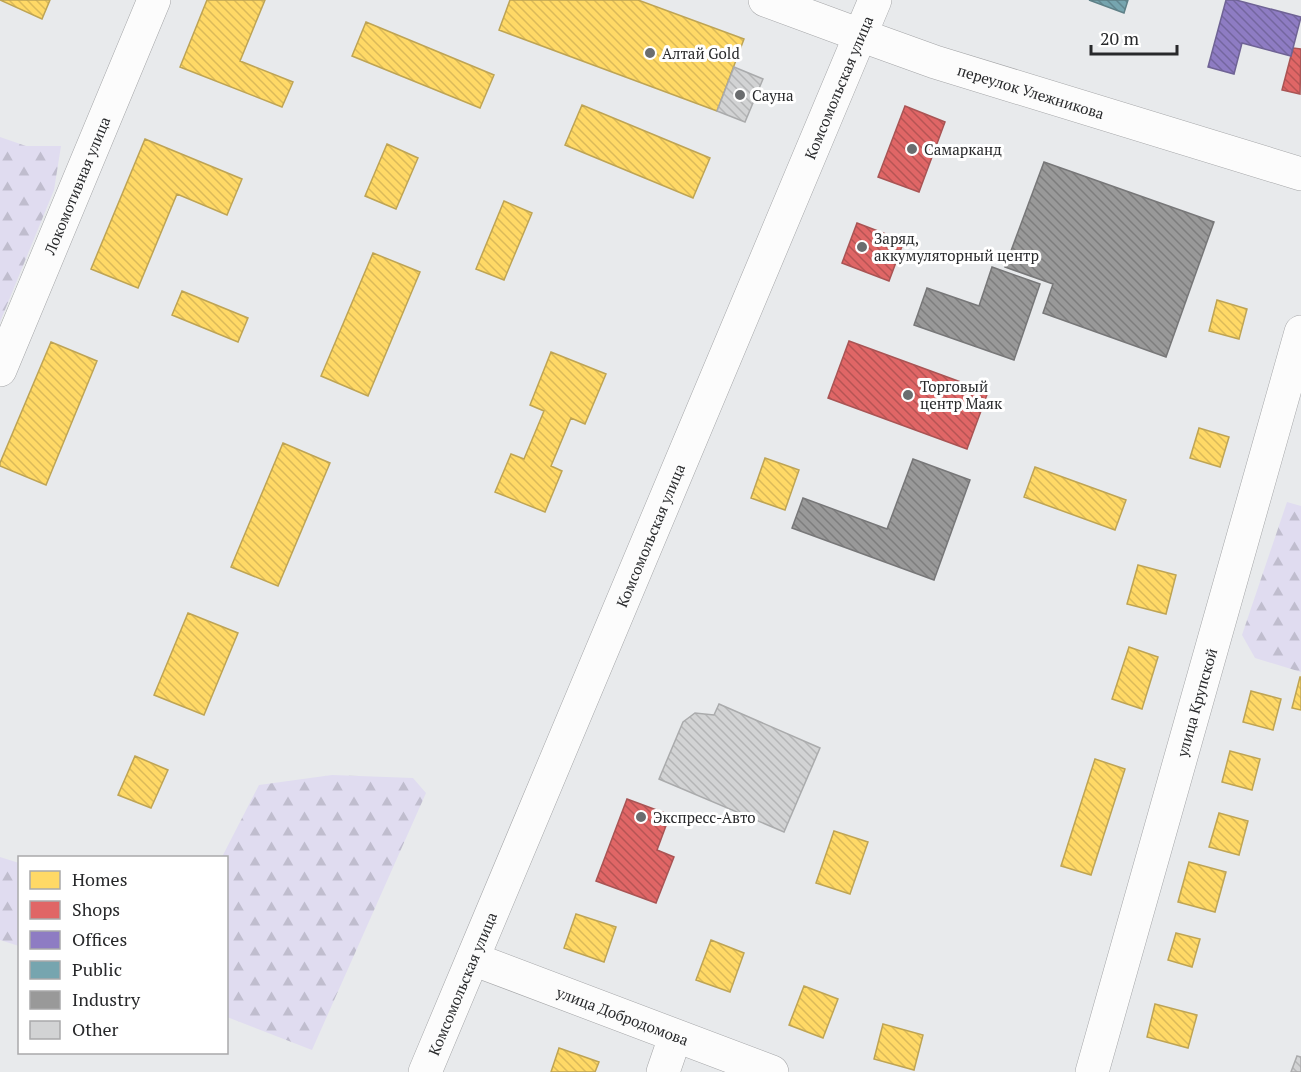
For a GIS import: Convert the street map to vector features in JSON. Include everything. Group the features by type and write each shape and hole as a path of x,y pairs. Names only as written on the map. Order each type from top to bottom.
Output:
{"street":[{"name":"Локомотивная улица","path":"0,370 154,0"},
{"name":"переулок Улежникова","path":"765,0 935,62 1301,174"},
{"name":"Комсомольская улица","path":"425,1072 875,0"},
{"name":"улица Крупской","path":"1092,1072 1301,332"},
{"name":"улица Добродомова","path":"473,959 772,1072"},
{"path":"663,1072 675,1037"}],"green space":[{"path":"0,137 26,146 61,146 54,190 0,322"},
{"path":"1287,502 1301,506 1301,672 1255,658 1242,635"},
{"path":"332,775 413,778 426,793 312,1050 228,1017 228,856 223,856 259,785"},
{"path":"0,857 18,863 18,946 0,940"}],"building: Homes":[{"path":"0,0 50,0 42,19"},
{"path":"207,0 265,0 240,61 293,82 282,107 180,67"},
{"name":"Алтай Gold","path":"510,0 638,0 744,39 717,111 499,30"},
{"path":"366,22 494,75 480,108 352,56"},
{"path":"582,105 710,158 693,198 565,145"},
{"path":"145,139 242,179 227,215 177,194 138,288 91,269"},
{"path":"387,144 418,158 396,209 365,196"},
{"path":"504,201 532,213 504,280 476,269"},
{"path":"373,253 420,272 368,396 321,376"},
{"path":"182,291 248,318 238,342 172,315"},
{"path":"1217,300 1247,309 1239,339 1209,331"},
{"path":"51,342 97,361 46,485 0,466 0,463"},
{"path":"551,352 606,374 585,424 571,418 551,466 562,471 545,512 495,492 511,454 524,459 544,411 530,405"},
{"path":"1199,428 1229,437 1220,467 1190,458"},
{"path":"283,443 330,463 278,586 231,567"},
{"path":"765,458 799,470 785,510 751,498"},
{"path":"1035,467 1126,500 1115,530 1024,497"},
{"path":"1138,565 1176,575 1166,614 1127,604"},
{"path":"188,613 238,633 204,715 154,695"},
{"path":"1129,647 1158,657 1142,709 1112,699"},
{"path":"1301,677 1301,710 1292,708"},
{"path":"1251,691 1281,699 1273,730 1243,722"},
{"path":"1230,751 1260,759 1252,790 1222,782"},
{"path":"135,756 168,770 151,808 118,795"},
{"path":"1095,759 1125,769 1091,875 1061,866"},
{"path":"1219,813 1248,821 1239,855 1209,847"},
{"path":"834,831 868,842 850,894 816,883"},
{"path":"1189,862 1226,872 1215,912 1178,902"},
{"path":"576,914 616,927 604,962 564,948"},
{"path":"1176,933 1200,939 1192,967 1168,960"},
{"path":"711,940 744,953 730,992 696,980"},
{"path":"804,986 838,999 823,1038 789,1025"},
{"path":"1155,1004 1197,1015 1188,1048 1147,1037"},
{"path":"883,1024 923,1035 914,1070 874,1059"},
{"path":"559,1048 599,1062 595,1072 551,1072"}],"building: Shops":[{"path":"1293,48 1301,49 1300,94 1282,90"},
{"name":"Самарканд","path":"905,106 945,122 919,192 878,177"},
{"path":"857,223 904,241 889,281 842,263"},
{"name":"Торговый центр Маяк","path":"849,341 988,392 967,449 828,398"},
{"path":"627,799 670,815 657,850 674,857 656,903 596,881"}],"building: Offices":[{"path":"1226,0 1236,0 1301,17 1291,56 1242,43 1234,74 1208,67"}],"building: Public":[{"path":"1089,0 1128,0 1124,13"}],"building: Industry":[{"path":"1044,162 1214,222 1166,357 1043,313 1053,284 1005,267"},
{"path":"992,267 1040,284 1014,360 914,325 927,288 979,306"},
{"path":"913,459 970,480 934,580 792,528 803,498 887,529"}],"building: Other":[{"name":"Сауна","path":"734,67 763,79 745,122 717,111"},
{"path":"719,704 820,748 784,832 659,779 683,722 695,713 714,715"},
{"path":"1297,1056 1301,1057 1301,1072 1291,1072"}],"place":[{"name":"Алтай Gold","path":"650,53"},
{"name":"Сауна","path":"740,95"},
{"name":"Самарканд","path":"912,149"},
{"name":"Заряд, аккумуляторный центр","path":"862,247"},
{"name":"Торговый центр Маяк","path":"908,395"},
{"name":"Экспресс-Авто","path":"641,817"}]}
